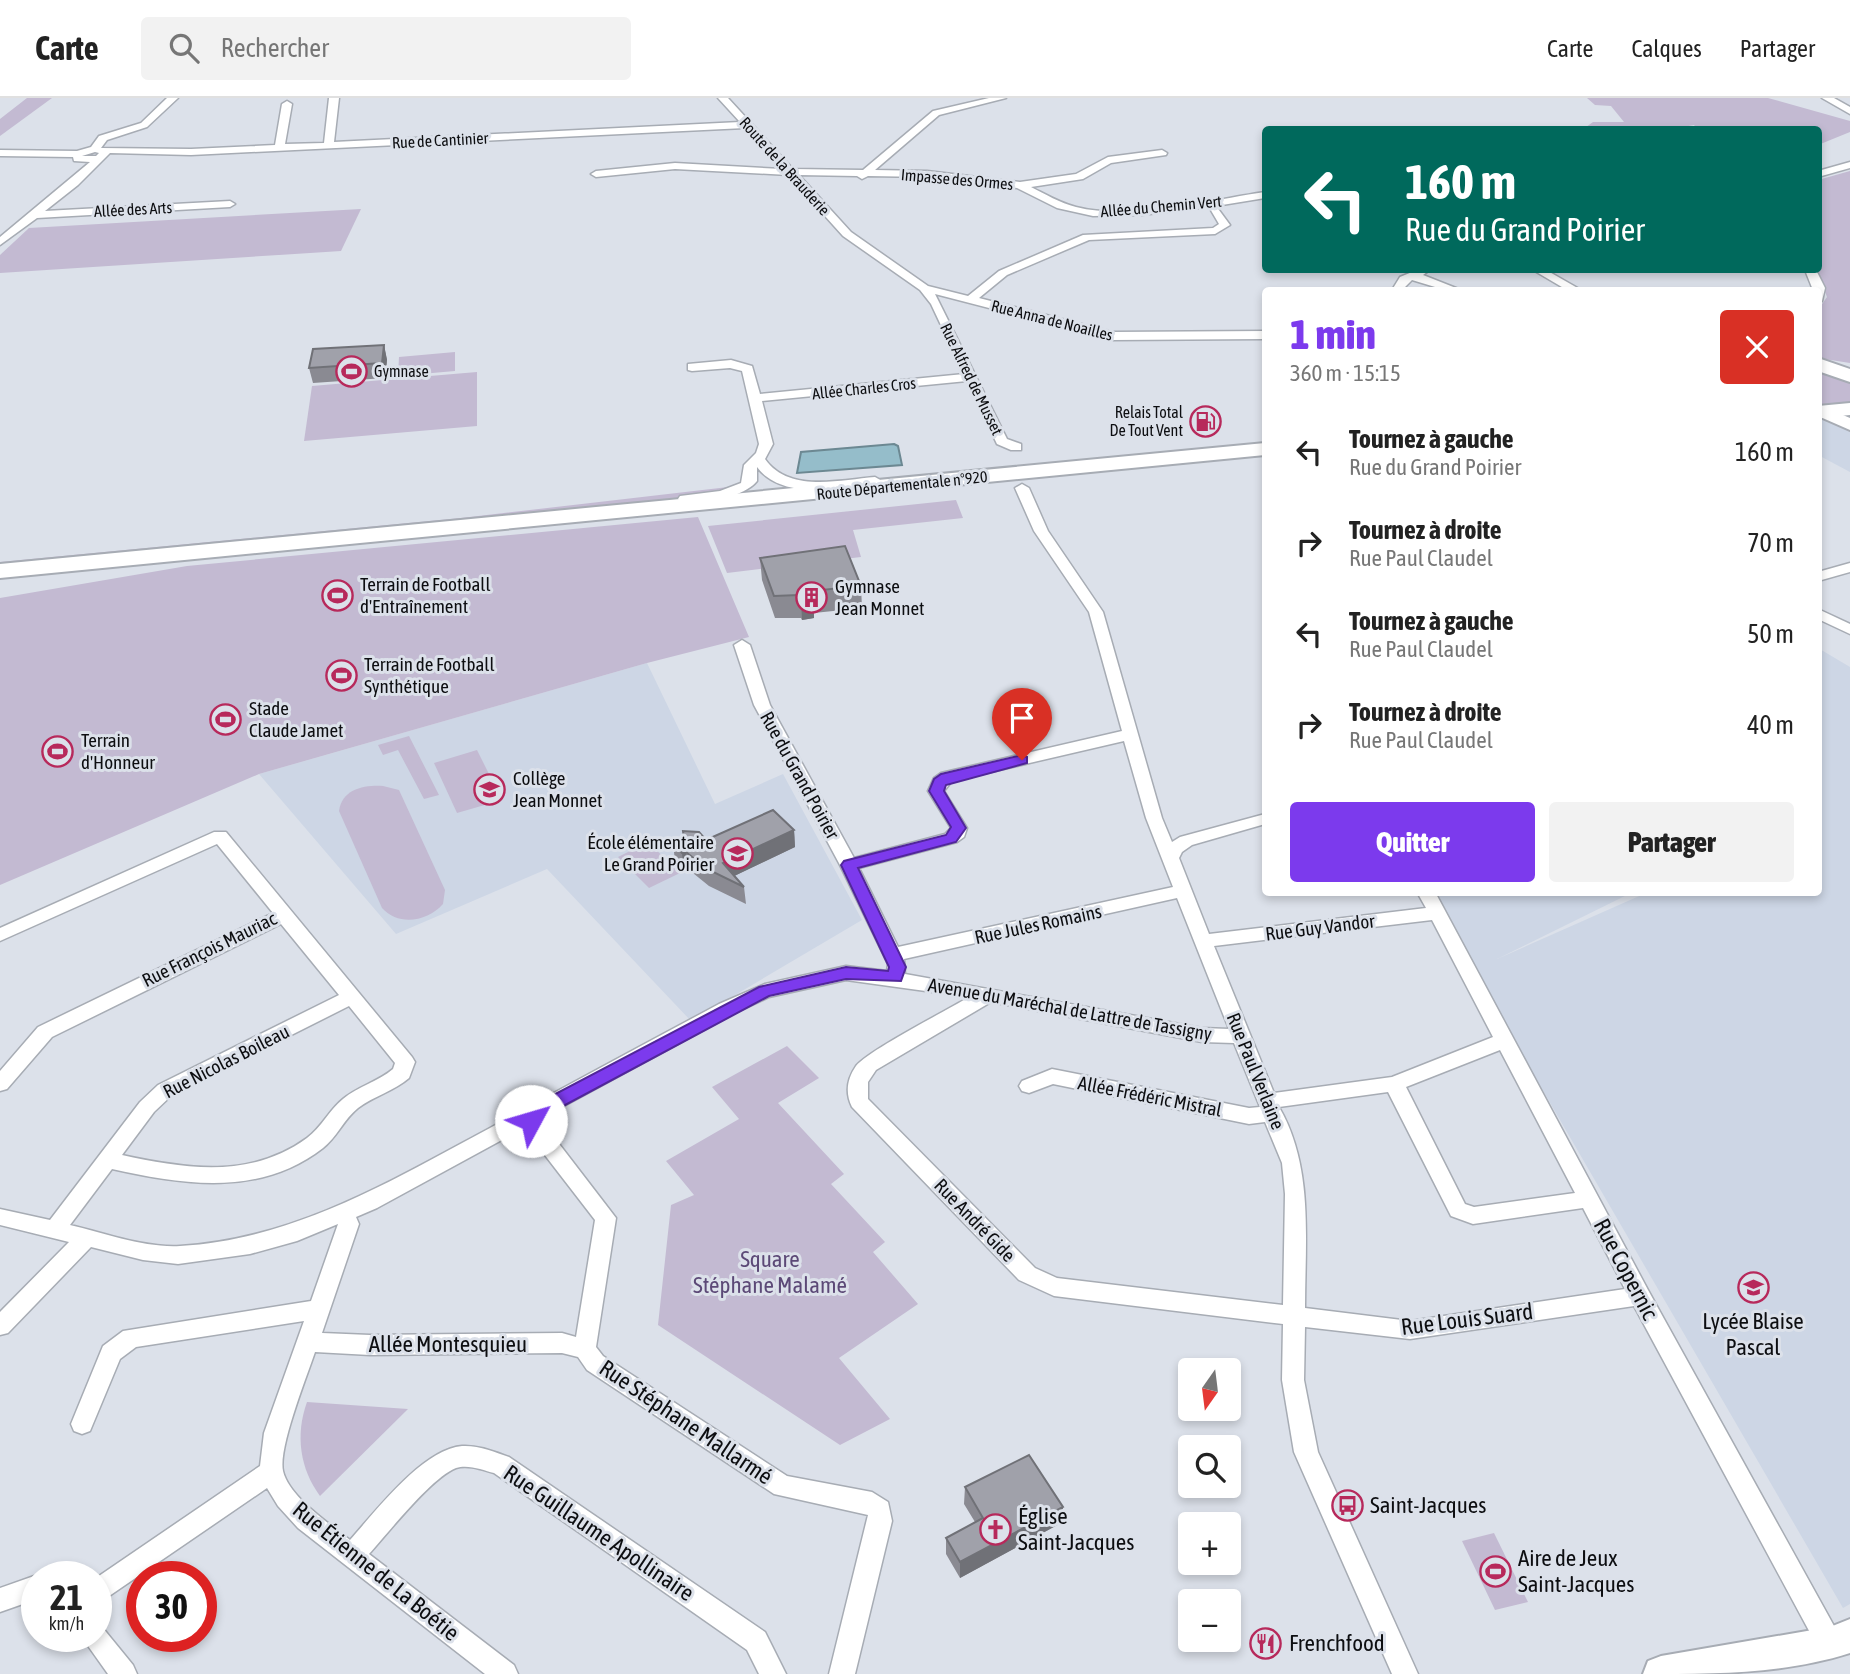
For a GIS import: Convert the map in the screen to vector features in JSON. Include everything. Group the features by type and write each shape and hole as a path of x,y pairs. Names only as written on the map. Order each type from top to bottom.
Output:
{"main road":[{"path":"1822,412 1850,409"},
{"name":"Route Départementale n°920","path":"0,571 1262,449"}],"street":[{"path":"100,153 103,138 144,125 173,98"},
{"path":"329,145 334,98"},
{"path":"596,174 675,166 863,176 936,113 1001,98"},
{"path":"1828,98 1850,111"},
{"name":"Route de la Brauderie","path":"730,101 747,125 847,234"},
{"path":"280,147 287,104"},
{"name":"Rue de Cantinier","path":"100,153 747,125"},
{"path":"0,153 82,161 100,153"},
{"path":"0,242 74,183 82,161 100,153"},
{"name":"Impasse des Ormes","path":"866,172 926,174 1020,185 1079,177 1108,160 1162,153"},
{"path":"1822,173 1850,165"},
{"path":"800,184 823,175"},
{"name":"Allée du Chemin Vert","path":"1020,185 1065,206 1092,213 1134,212 1262,195"},
{"name":"Allée des Arts","path":"36,215 230,204"},
{"path":"971,299 1003,272 1087,237 1215,231 1225,225 1213,208"},
{"name":"Rue Alfred de Musset","path":"847,234 924,288 936,303 1002,441 1016,447"},
{"path":"1399,287 1404,279 1420,273"},
{"path":"1544,273 1570,287"},
{"path":"1413,276 1446,287"},
{"name":"Rue Anna de Noailles","path":"924,288 1113,336 1262,335"},
{"name":"Rue Alfred de Musset","path":"936,303 956,295"},
{"path":"539,520 734,492 750,483 751,465 758,459 766,444 750,373 745,367 731,364 692,367"},
{"name":"Allée Charles Cros","path":"756,398 972,377"},
{"path":"1822,412 1850,425"},
{"path":"758,459 772,475 805,484 983,477"},
{"name":"Rue Paul Verlaine","path":"1022,488 1041,531 1096,612 1154,818 1292,1163 1295,1405 1306,1452 1405,1674"},
{"path":"1822,576 1850,568"},
{"path":"1822,615 1850,630"},
{"name":"Rue du Grand Poirier","path":"741,645 762,705 849,865 898,967 895,977"},
{"path":"849,865 951,838 958,833 959,828 936,791 940,782 947,777 1130,734"},
{"path":"1171,856 1175,848 1186,841 1262,820"},
{"name":"Rue François Mauriac","path":"0,934 219,836 284,915 45,1032 0,1084"},
{"name":"Rue Jules Romains","path":"891,955 1184,891"},
{"name":"Rue Copernic","path":"1428,896 1640,1296 1840,1640"},
{"name":"Rue Guy Vandor","path":"1205,942 1435,913"},
{"path":"108,1160 169,1174 230,1177 255,1174 276,1167 316,1143 347,1105 397,1077 405,1067 405,1062 284,915"},
{"name":"Avenue du Maréchal de Lattre de Tassigny","path":"0,1217 87,1238 178,1255 250,1245 344,1215 765,991 846,973 895,977 1202,1035 1242,1037"},
{"name":"Rue André Gide","path":"988,995 869,1065 860,1074 857,1083 859,1102 1027,1274 1041,1282 1054,1287 1293,1317"},
{"name":"Rue Nicolas Boileau","path":"55,1230 146,1107 165,1090 352,997"},
{"name":"Allée Frédéric Mistral","path":"1029,1086 1052,1076 1249,1116 1270,1107 1394,1084 1504,1041"},
{"path":"1394,1084 1458,1210 1473,1216 1589,1199"},
{"name":"Rue Stéphane Mallarmé","path":"527,1117 606,1218 586,1349 595,1363 782,1486 872,1503 880,1510 880,1521 842,1674"},
{"path":"112,1582 271,1472 276,1433 349,1224 344,1215"},
{"path":"0,1326 87,1238"},
{"name":"Rue Louis Suard","path":"1293,1317 1410,1330 1640,1296"},
{"path":"82,1424 111,1353 131,1338 321,1308"},
{"name":"Allée Montesquieu","path":"309,1342 370,1345 562,1343 586,1349"},
{"name":"Rue Guillaume Apollinaire","path":"351,1556 435,1471 452,1458 474,1456 501,1465 756,1641 773,1674"},
{"name":"Rue Étienne de La Boétie","path":"271,1472 286,1499 306,1520 505,1674"},
{"path":"0,1600 21,1593"},
{"path":"1661,1674 1840,1640"},
{"path":"106,1652 124,1674"}],"shaded area":[{"path":"1850,405 1850,472 1822,457 1822,410"},
{"name":"Lycée Blaise Pascal","path":"1822,650 1850,667 1850,1604 1843,1608 1473,970 1436,896 1625,896 1497,959 1639,896 1822,896"},
{"name":"Collège Jean Monnet","path":"647,663 715,804 783,774 862,920 691,1021 547,869 396,934 259,774"}],"green space":[{"path":"27,98 52,98 0,136 0,119"},
{"path":"1587,98 1768,98 1850,121 1850,132 1822,143 1822,126 1588,126 1593,122 1624,122 1611,106 1595,105"},
{"path":"1850,171 1850,363 1822,359 1822,304 1827,297 1818,273 1822,273 1822,179"},
{"path":"361,209 341,251 0,273 0,255 29,228"},
{"path":"455,352 455,371 398,376 399,357"},
{"path":"1822,366 1850,376 1850,409 1822,412"},
{"path":"477,372 477,426 304,441 312,386"},
{"path":"737,486 721,493 674,499 0,567 0,562 461,518"},
{"path":"956,500 963,518 853,530 861,557 727,573 708,526"},
{"name":"Stade Claude Jamet","path":"698,517 749,637 647,663 259,774 0,885 0,598 187,566"},
{"path":"409,736 439,795 424,799 398,750 383,755 378,745"},
{"path":"477,750 502,800 457,813 434,763"},
{"path":"369,786 399,790 445,890 443,904 422,918 397,918 382,908 339,811 349,793"},
{"path":"648,842 680,873 649,888 618,857"},
{"name":"Square Stéphane Malamé","path":"787,1046 819,1078 778,1103 844,1174 831,1184 885,1242 873,1252 918,1304 839,1358 890,1419 840,1445 658,1325 671,1205 694,1195 666,1161 739,1119 712,1087"},
{"path":"307,1402 408,1409 320,1496 308,1475 302,1451 301,1427"},
{"name":"Aire de Jeux Saint-Jacques","path":"1494,1533 1528,1602 1495,1610 1462,1541"}],"water":[{"path":"894,444 898,446 902,465 797,473 801,452"}],"building":[{"path":"384,345 382,363 309,368 313,349"},
{"path":"845,546 861,586 811,591 813,596 801,598 799,595 774,596 760,558"},
{"path":"773,810 794,830 723,863 744,887 707,869 686,852 682,853 673,843 684,838 683,831 699,832 706,840"},
{"path":"1029,1455 1063,1507 960,1562 946,1538 983,1518 965,1487"}],"place":[{"name":"Gymnase","path":"351,371"},
{"name":"Relais Total De Tout Vent","path":"1206,421"},
{"name":"Terrain de Football d'Entraînement","path":"337,595"},
{"name":"Gymnase Jean Monnet","path":"812,597"},
{"name":"Terrain de Football Synthétique","path":"341,675"},
{"name":"Stade Claude Jamet","path":"226,719"},
{"name":"Terrain d'Honneur","path":"58,751"},
{"name":"Collège Jean Monnet","path":"490,789"},
{"name":"École élémentaire Le Grand Poirier","path":"737,853"},
{"name":"Lycée Blaise Pascal","path":"1753,1287"},
{"name":"Saint-Jacques","path":"1347,1505"},
{"name":"Église Saint-Jacques","path":"995,1529"},
{"name":"Aire de Jeux Saint-Jacques","path":"1495,1571"},
{"name":"Frenchfood","path":"1266,1643"}],"route":[{"path":"531,1121 527,1117 726,1009 765,991 808,979 846,973 895,977 898,967 849,865 951,838 958,833 959,828 936,791 940,782 947,777 1022,760"}]}
